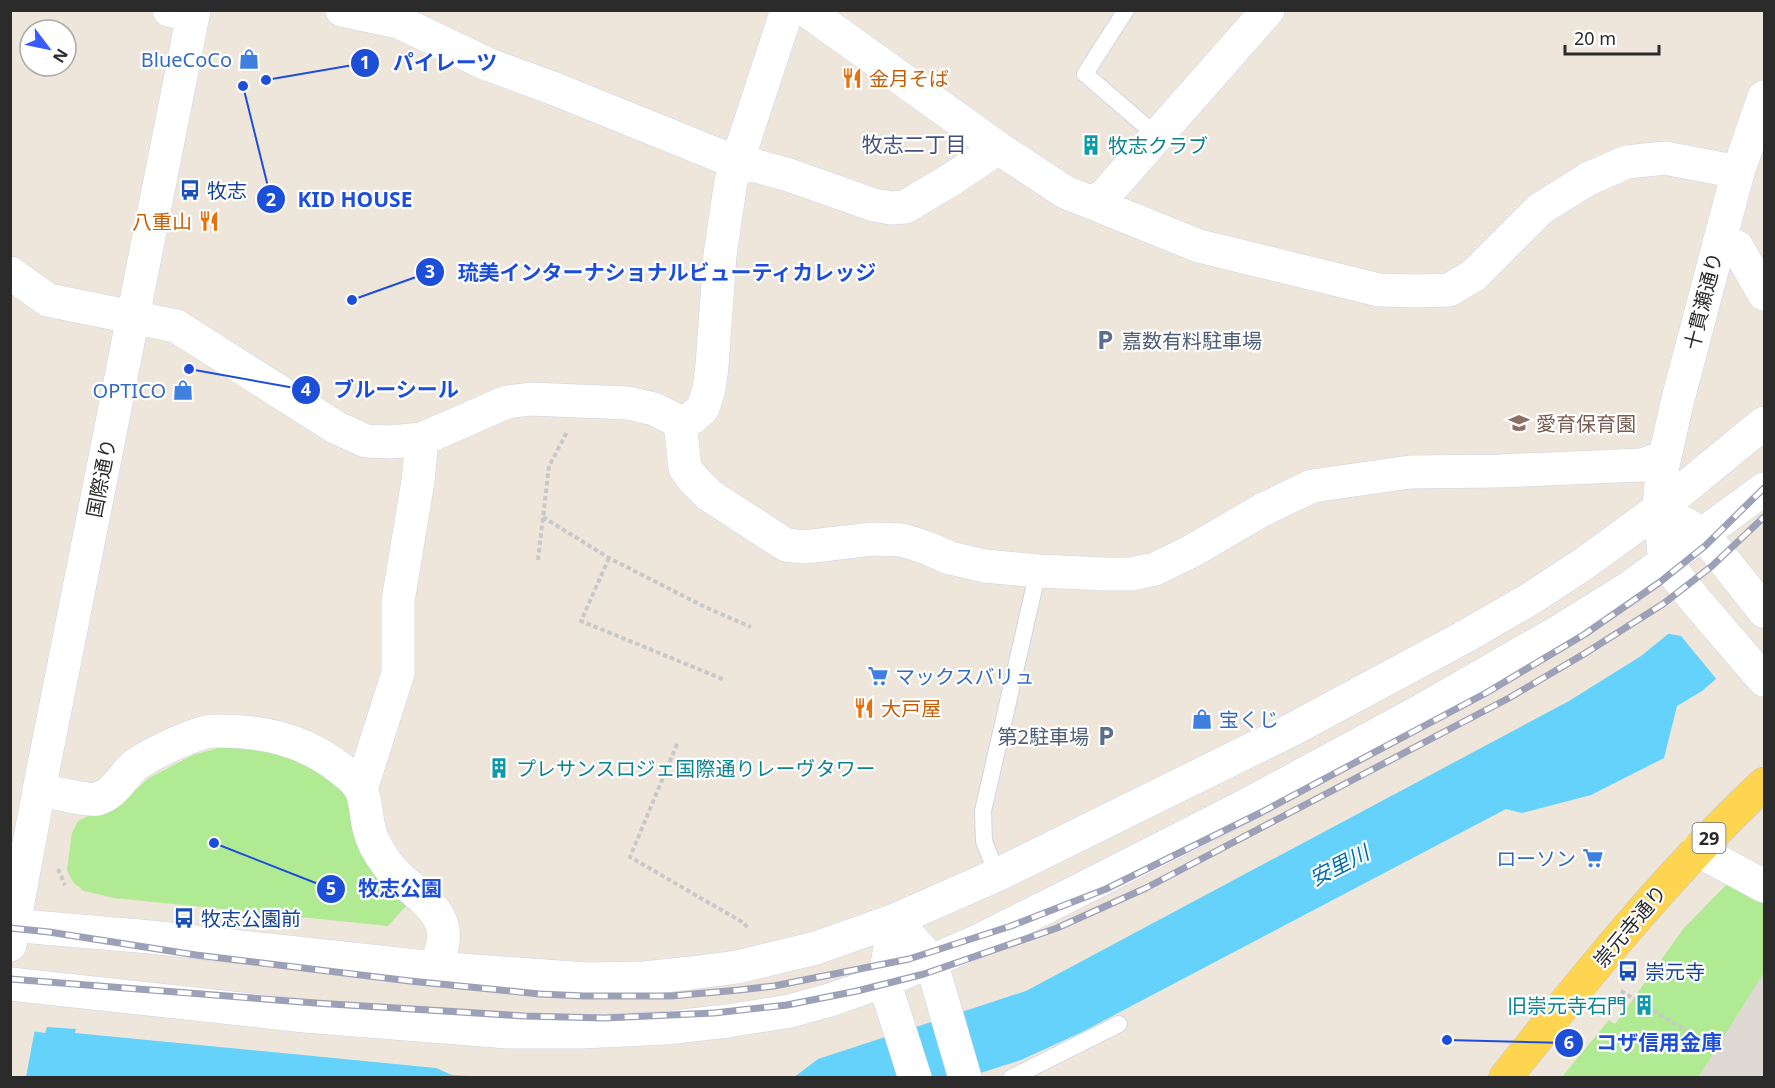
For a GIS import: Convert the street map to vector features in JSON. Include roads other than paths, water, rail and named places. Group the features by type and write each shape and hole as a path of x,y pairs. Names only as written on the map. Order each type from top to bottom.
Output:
{"main road":[{"name":"崇元寺通り","path":"1506,1077 1656,894 1764,784"}],"street":[{"path":"342,10 399,22 488,64 723,157 822,186 874,205 891,208 905,207 998,148"},
{"path":"10,273 48,300 176,326 337,428 366,441 391,442 422,439 507,402 531,399 628,403 654,409 680,422 692,418 703,408 709,389 720,255 731,181 787,10"},
{"path":"806,10 998,148 1065,192 1199,246 1379,290 1449,290 1473,276 1540,209 1588,178 1627,162 1665,158 1738,172"},
{"path":"1092,203 1104,195 1268,10"},
{"name":"国際通り","path":"12,932 133,317 185,12"},
{"name":"十貫瀬通り","path":"1665,562 1659,508 1664,457 1738,172 1764,97"},
{"path":"1719,242 1737,247 1764,294"},
{"path":"680,422 685,468 694,480 709,495 786,545 804,547 873,539 902,540 950,558 985,566 1038,571 1131,574 1155,569 1190,552 1262,510 1312,486 1410,472 1642,465 1664,457"},
{"path":"12,932 150,937 435,968 586,979 644,978 691,973 772,959 816,948 895,920 997,875 1304,723 1466,636 1585,563 1659,508 1764,423"},
{"path":"361,789 399,673 398,601 418,481 422,439"},
{"path":"10,984 340,1019 508,1032 666,1028 727,1022 790,1011 830,1000 884,981 976,942 1243,807 1417,713 1629,588 1764,489"},
{"path":"1659,508 1704,534 1764,611"},
{"path":"1665,562 1758,672"},
{"path":"39,790 96,799 110,793 134,766 159,750 210,731 252,733 293,741 325,756 352,778 361,789 369,831 377,850 404,884 431,906 443,924 444,941 435,968"},
{"path":"1697,850 1764,886"},
{"path":"895,920 931,961 965,1077"},
{"path":"895,920 884,981 915,1077"}],"lane":[{"path":"1126,10 1085,74 1157,136"},
{"path":"997,875 984,841 983,811 1038,571"},
{"path":"1011,1077 1119,1023"}],"water":[{"name":"安里川","path":"1764,556 1764,638 1702,691 1677,706 1664,758 1591,795 1522,813 1506,809 1082,1032 1021,1060 968,1077 793,1078 818,1059 1026,991 1569,701 1641,656"},
{"path":"47,1027 76,1029 75,1033 436,1068 452,1075 485,1077 11,1078 11,1028 45,1033"}],"railway":[{"path":"10,928 196,955 410,981 584,996 671,996 739,990 774,986 909,959 1011,926 1106,889 1262,812 1486,693 1585,634 1660,582 1705,546 1764,488"},
{"path":"10,979 315,1003 524,1016 604,1018 714,1013 787,1005 924,974 1057,928 1146,888 1509,698 1663,604 1712,566 1764,517"}],"place":[{"name":"BlueCoCo","path":"249,59"},
{"name":"金月そば","path":"852,78"},
{"name":"パイレーツ","path":"266,80"},
{"name":"KID HOUSE","path":"243,86"},
{"name":"牧志クラブ","path":"1091,145"},
{"name":"牧志","path":"190,190"},
{"name":"八重山","path":"209,221"},
{"name":"琉美インターナショナルビューティカレッジ","path":"352,300"},
{"name":"嘉数有料駐車場","path":"1105,340"},
{"name":"ブルーシール","path":"189,369"},
{"name":"OPTICO","path":"183,390"},
{"name":"愛育保育園","path":"1519,423"},
{"name":"マックスバリュ","path":"878,676"},
{"name":"大戸屋","path":"864,708"},
{"name":"宝くじ","path":"1202,719"},
{"name":"第2駐車場","path":"1106,736"},
{"name":"プレサンスロジェ国際通りレーヴタワー","path":"499,768"},
{"name":"牧志公園","path":"214,843"},
{"name":"ローソン","path":"1593,858"},
{"name":"牧志公園前","path":"184,918"},
{"name":"崇元寺","path":"1628,971"},
{"name":"旧崇元寺石門","path":"1644,1005"},
{"name":"コザ信用金庫","path":"1447,1040"}],"district":[{"name":"牧志二丁目","path":"914,144"}]}
